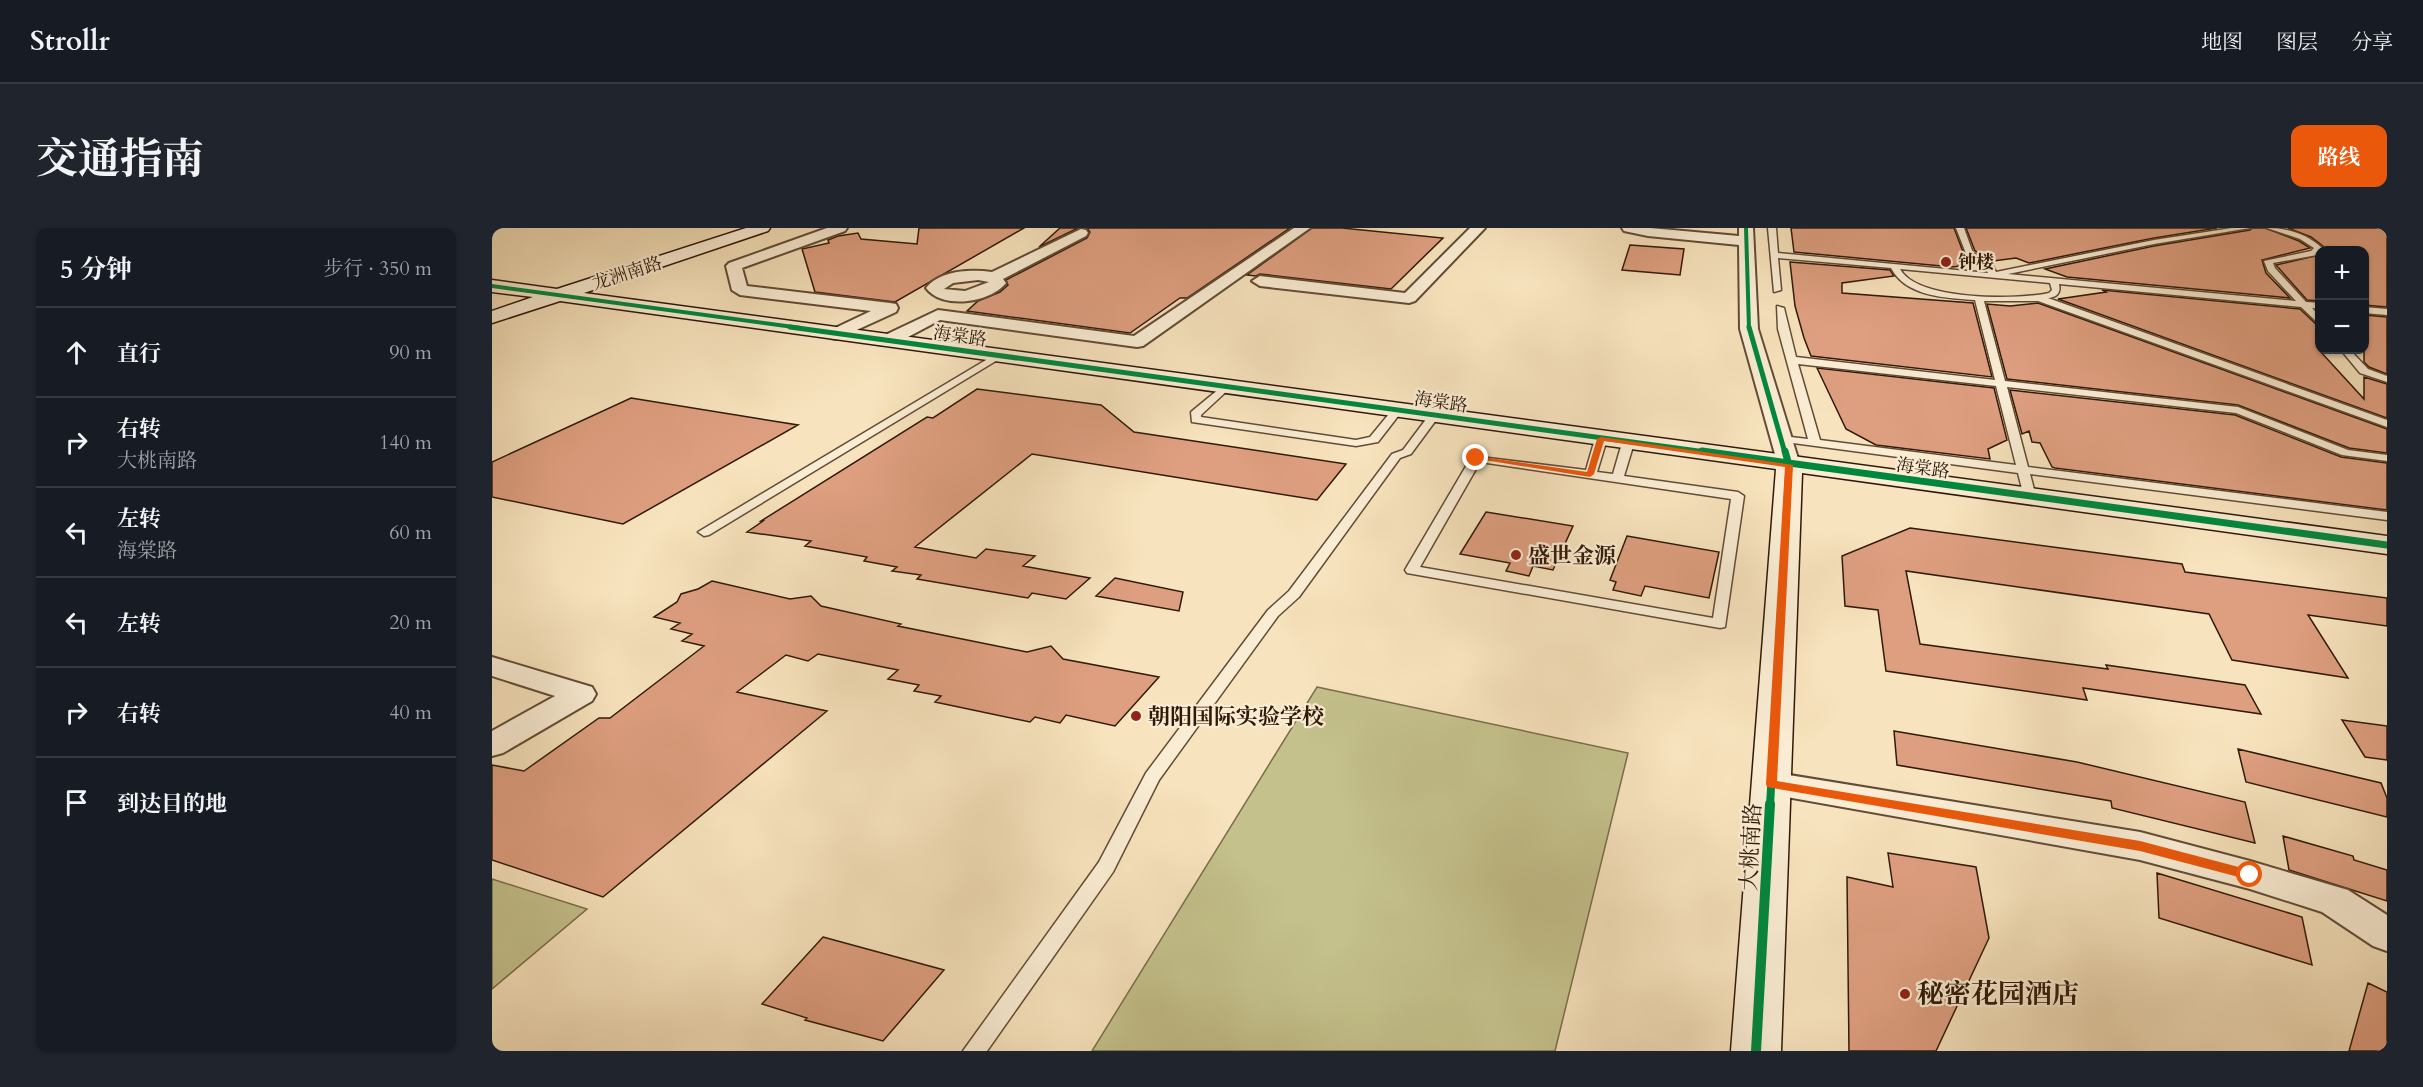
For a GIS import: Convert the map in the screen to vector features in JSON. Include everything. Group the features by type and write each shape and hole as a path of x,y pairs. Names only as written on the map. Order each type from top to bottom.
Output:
{"street":[{"name":"龙洲南路","path":"492,306 732,228"},
{"name":"龙洲南路","path":"492,317 762,228"},
{"path":"840,228 734,266 740,290 897,309 928,310 1137,342 1304,228"},
{"path":"1260,281 1409,298 1478,228"},
{"path":"1629,228 1648,232 1746,235 1749,329 1795,449"},
{"path":"986,276 998,283 988,290 958,295 940,293 934,288 941,282 958,276 986,276 1076,230"},
{"name":"海棠路","path":"492,286 1601,439 1795,449 2030,497 2387,545"},
{"path":"928,310 940,293"},
{"path":"862,337 958,295"},
{"path":"862,337 897,309"},
{"name":"大桃南路","path":"1756,1051 1771,784 1795,449"},
{"path":"492,666 581,694 492,745"},
{"path":"1771,784 2140,846 2250,875 2335,901 2387,935"}],"lane":[{"path":"1772,228 1777,290"},
{"path":"1960,228 1970,254 1987,263 1993,275"},
{"path":"1993,275 2154,242 2246,228"},
{"path":"2271,228 2303,237 2318,248 2314,253 2268,261 2271,269 2315,318"},
{"path":"1774,255 2315,306"},
{"path":"1894,266 1899,278 1916,287 1937,293 1979,298 2039,298 2052,295 2056,290 2054,281"},
{"path":"1979,298 2030,497"},
{"path":"2039,298 2387,424"},
{"path":"1780,308 1792,360 1795,449 2023,469 2387,516"},
{"path":"2369,310 2387,312"},
{"path":"2349,354 2364,370 2387,379"},
{"path":"705,532 999,356"},
{"path":"1792,360 2238,410 2346,453 2387,458"},
{"path":"1225,387 1195,414 1196,420 1356,443 1374,440 1397,411"},
{"path":"974,1051 1106,867 1152,777 1273,613 1294,594 1396,456 1407,452 1434,416"},
{"path":"1590,474 1601,439"},
{"path":"1617,479 1628,442"},
{"path":"1476,458 1617,479 1738,496 1720,624 1412,570 1476,458"}],"shaded area":[{"path":"1317,687 1628,753 1555,1051 1092,1051"},
{"path":"492,879 587,909 492,989"}],"building":[{"path":"919,228 1024,228 895,302 815,292 802,249 829,243 828,240 838,236 858,233 861,239 917,244"},
{"path":"1060,228 1078,228 1039,247"},
{"path":"1087,228 1290,228 1187,298 1180,298 1130,333 967,311 978,301 1000,292 1008,285 1006,280 1087,238 1090,232"},
{"path":"1312,228 1342,228 1443,238 1391,289 1260,274 1247,275"},
{"path":"1791,228 1954,228 1965,257 1978,264 1952,267 1794,252"},
{"path":"1966,228 2217,228 2029,263 2016,258 1993,261 1975,251"},
{"path":"2265,228 2299,241 2310,248 2262,260 2266,273 2290,298 2067,277 2045,269 2154,246 2250,230"},
{"path":"2288,228 2387,228 2387,307 2369,305 2369,246 2323,246 2311,237"},
{"path":"1630,245 1684,249 1680,275 1622,270"},
{"path":"2315,256 2315,301 2307,300 2276,265"},
{"path":"1790,262 1890,270 1894,276 1842,283 1842,293 1973,303 1992,377 1811,356 1795,306"},
{"path":"2102,290 2300,309 2315,323 2315,354 2323,354 2364,399 2364,377 2387,384 2387,418 2058,299 2106,292"},
{"path":"2038,303 2387,429 2387,453 2349,448 2238,405 2007,379 1987,304 2010,306"},
{"path":"2369,315 2387,317 2387,374 2369,367 2364,362 2364,354 2369,354"},
{"path":"1817,368 1994,388 2007,440 1988,449 1990,459 1876,445 1846,429"},
{"path":"977,389 1101,405 1134,432 1346,464 1317,500 1032,454 915,547 976,558 986,549 1035,556 1023,566 1090,578 1066,599 1032,593 1028,598 917,579 921,575 892,571 897,567 864,561 867,557 805,546 811,541 747,532 927,417 933,418"},
{"path":"2010,390 2235,415 2341,457 2387,463 2387,510 2055,468 2052,467 2040,443 2032,442 2029,431 2022,434"},
{"path":"631,398 798,425 623,524 492,497 492,462"},
{"path":"1486,512 1573,526 1553,570 1533,566 1529,576 1506,571 1510,563 1460,554"},
{"path":"1910,528 2182,564 2185,572 2387,598 2387,626 2308,615 2348,678 2232,660 2209,614 1906,571 1920,644 2108,669 2106,665 2245,685 2261,714 2083,688 2087,700 1886,671 1878,610 1845,606 1842,556"},
{"path":"1627,536 1719,552 1709,598 1645,586 1641,596 1613,590 1616,582 1610,580"},
{"path":"1115,578 1183,592 1179,611 1096,596"},
{"path":"712,581 790,599 811,596 821,606 901,624 898,626 1027,652 1051,646 1063,659 1159,677 1115,726 1066,715 1060,723 1035,717 1030,722 935,702 941,696 914,691 919,685 888,679 898,670 818,654 808,661 786,655 737,692 827,711 603,897 492,860 492,765 524,771 599,718 610,718 704,646 682,641 692,634 671,629 680,623 654,617 677,602 681,594 698,589"},
{"path":"2342,720 2387,726 2387,760 2365,757"},
{"path":"1894,731 2077,762 2245,802 2255,843 2112,808 2111,801 1897,765"},
{"path":"2238,749 2381,783 2387,798 2387,817 2246,782"},
{"path":"2283,836 2353,856 2354,860 2387,870 2387,901 2289,870"},
{"name":"秘密花园酒店","path":"1888,853 1976,867 1989,938 1936,1051 1849,1051 1847,877 1893,887"},
{"path":"2157,873 2302,917 2312,965 2159,918"},
{"path":"823,937 944,970 883,1041 805,1020 807,1018 762,1004"},
{"path":"2368,983 2387,992 2387,1051 2349,1051"}],"cycle path":[{"path":"1746,228 1749,329 1789,465 1756,1051"},
{"path":"492,286 2387,545"}],"place":[{"name":"钟楼","path":"1946,262"},
{"name":"盛世金源","path":"1516,555"},
{"name":"朝阳国际实验学校","path":"1136,716"},
{"name":"秘密花园酒店","path":"1905,994"}],"route":[{"path":"1476,458 1590,474 1601,439 1789,465 1771,784 2140,846 2250,875"}]}
